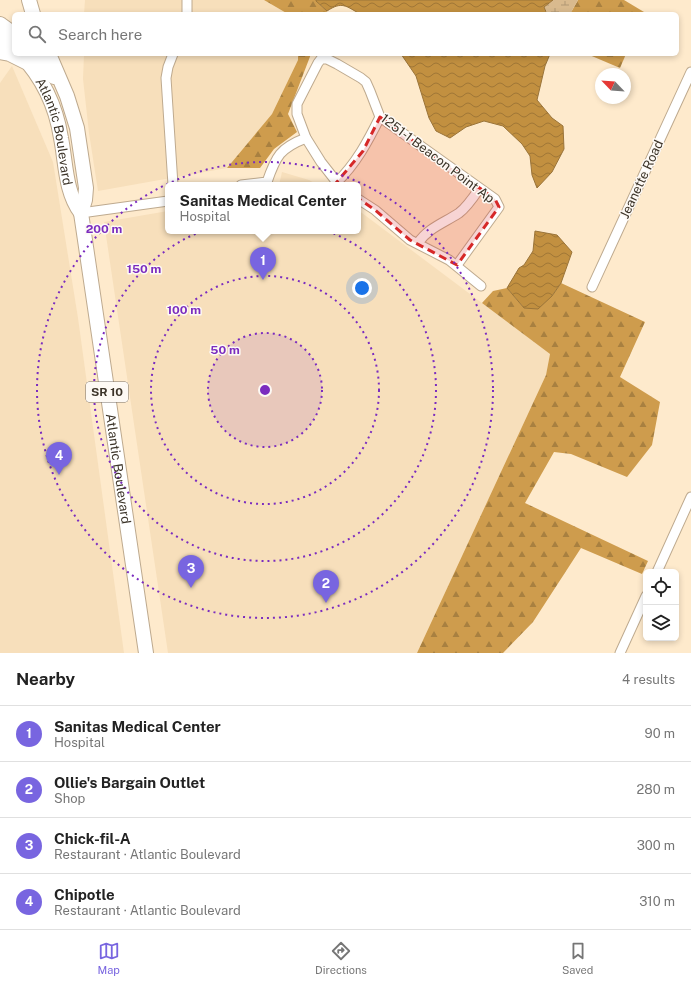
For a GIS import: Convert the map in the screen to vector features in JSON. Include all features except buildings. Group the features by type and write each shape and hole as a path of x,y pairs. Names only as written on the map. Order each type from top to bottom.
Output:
{"highway":[{"path":"0,51 12,53"}],"main road":[{"path":"29,0 32,12"},
{"path":"0,24 12,33"},
{"path":"0,37 12,46"},
{"path":"27,56 54,76 67,96"},
{"name":"Atlantic Boulevard","path":"27,56 54,108 61,135 69,190 81,213 146,653"},
{"name":"Atlantic Boulevard","path":"50,56 67,96 77,128 86,188 85,200 81,213"}],"street":[{"path":"187,0 187,12"},
{"path":"172,56 168,66 166,78 173,182"},
{"name":"1251-1 Beacon Point Ap","path":"336,182 321,162 306,138 297,114 297,104 318,63 321,60 327,59 366,82 380,117 495,200 499,207 456,265"},
{"name":"Jeanette Road","path":"592,287 691,72"},
{"path":"340,182 363,151 380,117"},
{"path":"267,182 272,166 279,155 286,148 306,138"},
{"path":"418,243 431,229 458,213 468,205 479,189"},
{"path":"81,213 165,201"},
{"path":"361,201 376,210 410,240 443,256 481,286"},
{"path":"658,569 691,497"},
{"path":"620,653 643,603"}],"highlighted area":[{"path":"380,117 495,199 499,207 457,265 410,240 375,210 336,183 363,151"}],"shaded area":[{"path":"85,0 264,0 285,12 84,12"},
{"path":"84,56 298,56 298,60 272,114 227,168 98,191 89,133 83,79"},
{"path":"12,66 53,162 78,318 124,653 0,653 0,83"},
{"path":"282,172 313,182 280,182"},
{"path":"165,212 165,234 361,234 361,212 550,354 546,375 417,653 168,653 104,222"}],"green space":[{"path":"264,0 316,0 327,11 327,12 285,12"},
{"path":"553,0 578,0 571,12 547,12 544,7"},
{"path":"578,0 624,0 644,12 571,12"},
{"path":"298,56 310,56 288,114 297,132 274,149 260,168 227,168 272,114 298,60"},
{"path":"592,56 625,56 620,68"},
{"path":"561,283 645,322 620,377 660,402 652,445 627,477 571,454 554,452 525,503 648,561 642,574 581,548 533,622 503,653 417,653 546,375 550,354 482,303 493,291 507,288 524,308 552,296"}],"water":[{"path":"553,0 544,7 546,12 356,12 340,5 327,11 316,1"},
{"path":"402,56 549,56 545,66 537,100 552,118 563,126 564,149 552,172 537,188 532,175 530,156 522,144 503,126 484,121 466,127 450,138 436,131 429,118 416,76"},
{"path":"535,231 557,235 572,252 561,283 552,296 538,309 524,308 507,288 519,268 524,265 533,251"}],"place":[{"name":"Sanitas Medical Center","path":"263,280"},
{"name":"Chipotle","path":"59,475"},
{"name":"Chick-fil-A","path":"191,588"},
{"name":"Ollie's Bargain Outlet","path":"326,603"}]}
